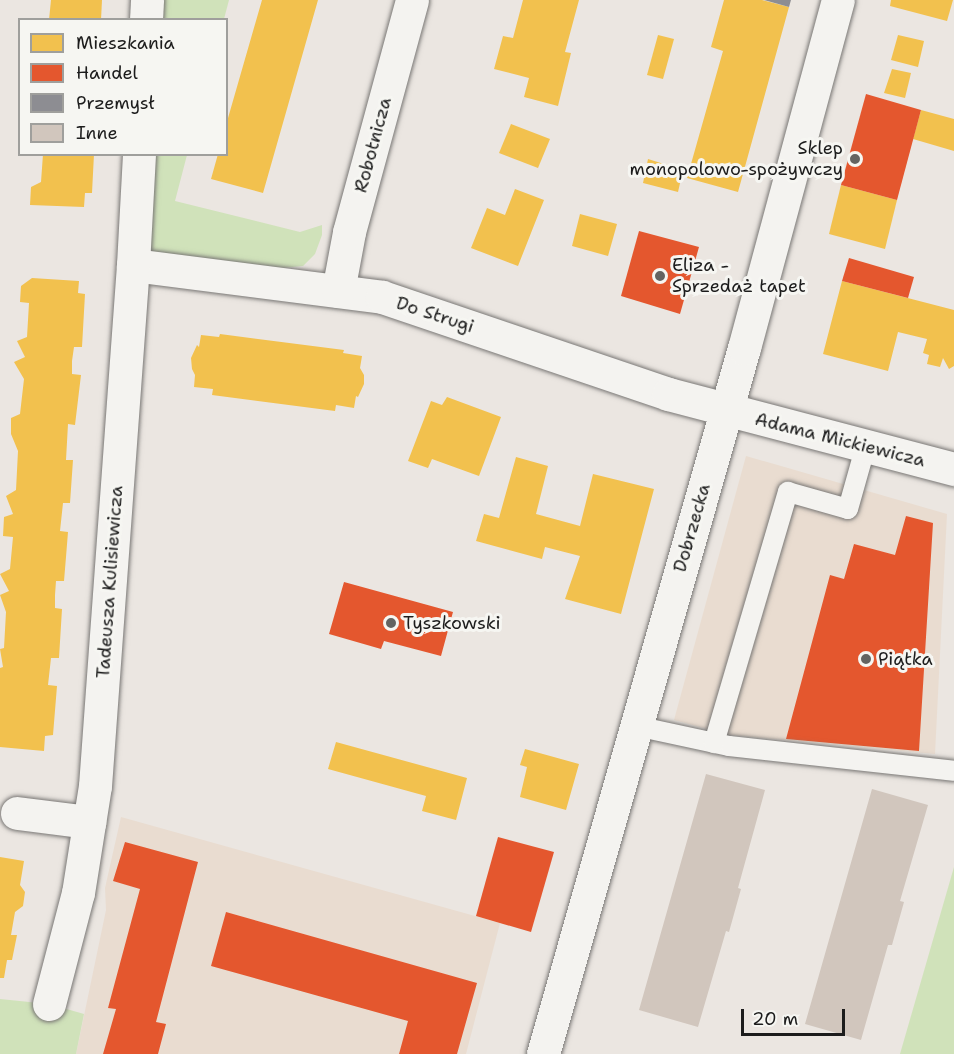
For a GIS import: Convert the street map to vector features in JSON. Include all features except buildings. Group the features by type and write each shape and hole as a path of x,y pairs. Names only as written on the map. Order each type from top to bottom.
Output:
{"street":[{"path":"146,18 147,0"},
{"name":"Robotnicza","path":"338,291 349,232 412,0"},
{"name":"Dobrzecka","path":"543,1054 726,411 838,0"},
{"name":"Tadeusza Kulisiewicza","path":"49,1004 78,893 94,786 134,265 139,156"},
{"name":"Do Strugi","path":"134,265 382,297 668,394 726,411"},
{"name":"Adama Mickiewicza","path":"726,411 954,469"},
{"path":"16,813 89,822"}],"lane":[{"path":"714,743 788,492 848,509 866,445"},
{"path":"636,726 714,743 954,771"}],"shaded area":[{"path":"746,456 947,514 935,754 729,735 674,720"},
{"path":"121,817 500,923 466,1054 76,1054 106,910 105,888"}],"green space":[{"path":"147,0 229,0 224,18 146,18"},
{"path":"139,156 187,156 175,201 300,232 322,225 322,235 315,254 303,266 282,268 134,252"},
{"path":"954,867 954,1054 900,1054"},
{"path":"0,999 49,1004 84,1014 76,1054 0,1054"}],"place":[{"name":"Sklep monopolowo-spożywczy","path":"855,159"},
{"name":"Eliza - Sprzedaż tapet","path":"660,276"},
{"name":"Tyszkowski","path":"391,623"},
{"name":"Piątka","path":"866,659"}]}
